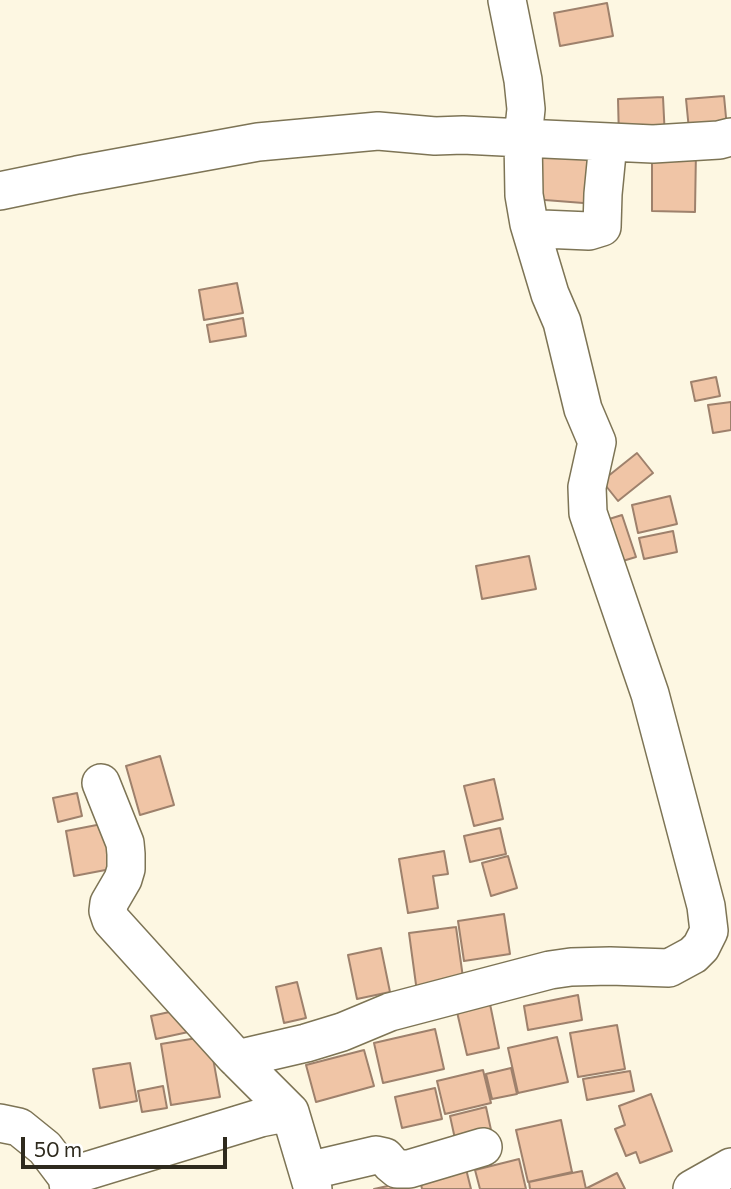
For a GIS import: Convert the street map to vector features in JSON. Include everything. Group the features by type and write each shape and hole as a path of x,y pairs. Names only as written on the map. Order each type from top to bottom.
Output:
{"street":[{"path":"237,1059 306,1043 390,1012 550,970 584,967 669,968 693,955 701,947 709,931 706,906 650,694 588,513 587,487 597,442 583,409 562,322 550,294 529,224 524,195 523,138 526,109 507,0"},
{"path":"0,191 258,142 378,131 435,136 653,144 731,137"},
{"path":"529,224 542,229 589,231 602,227 608,143"},
{"path":"102,783 125,843 126,854 123,879 109,903 111,920 237,1059 290,1112 310,1180 363,1157 385,1157 397,1169 409,1169 482,1147"},
{"path":"0,1123 19,1127 45,1149 68,1183 260,1118 290,1112"},
{"path":"692,1189 731,1167"}],"building":[{"path":"607,3 613,36 560,46 554,13"},
{"path":"724,96 727,128 689,130 686,99"},
{"path":"663,97 665,138 619,140 618,99"},
{"path":"652,149 696,150 695,212 652,211"},
{"path":"536,150 600,155 596,204 532,199"},
{"path":"237,283 243,313 204,320 199,290"},
{"path":"243,318 246,336 210,342 207,325"},
{"path":"716,377 720,396 695,401 691,382"},
{"path":"731,402 731,430 713,433 708,405"},
{"path":"637,453 653,473 618,501 602,481"},
{"path":"670,496 677,524 638,533 632,505"},
{"path":"622,515 636,557 606,566 593,524"},
{"path":"673,531 677,552 644,559 639,538"},
{"path":"529,556 536,589 482,599 476,566"},
{"path":"160,756 174,805 140,815 126,766"},
{"path":"494,779 503,819 474,826 464,786"},
{"path":"77,793 82,816 58,822 53,798"},
{"path":"107,823 116,868 74,876 66,831"},
{"path":"500,828 506,854 470,862 464,836"},
{"path":"444,851 448,874 433,876 438,908 408,913 399,859"},
{"path":"508,856 517,888 491,896 482,863"},
{"path":"504,914 510,954 464,961 458,921"},
{"path":"456,927 464,985 417,992 409,933"},
{"path":"381,948 390,992 357,999 348,955"},
{"path":"297,982 306,1018 284,1023 276,987"},
{"path":"578,995 582,1020 528,1030 524,1006"},
{"path":"490,1004 499,1048 467,1055 457,1012"},
{"path":"188,1008 193,1031 156,1039 151,1016"},
{"path":"617,1025 625,1069 578,1077 570,1033"},
{"path":"435,1029 444,1069 383,1083 374,1043"},
{"path":"209,1036 220,1097 171,1105 161,1044"},
{"path":"557,1037 568,1082 518,1093 508,1048"},
{"path":"364,1050 374,1086 316,1102 306,1065"},
{"path":"130,1063 137,1101 100,1108 93,1069"},
{"path":"511,1068 517,1094 492,1099 486,1074"},
{"path":"483,1070 491,1103 445,1114 437,1081"},
{"path":"630,1071 634,1091 587,1100 583,1079"},
{"path":"163,1086 167,1108 142,1112 138,1091"},
{"path":"435,1088 442,1119 402,1128 395,1097"},
{"path":"651,1094 672,1151 640,1163 636,1152 626,1156 615,1129 625,1125 619,1106"},
{"path":"486,1107 493,1139 457,1148 450,1116"},
{"path":"561,1120 572,1172 528,1182 516,1130"},
{"path":"519,1159 526,1189 480,1189 475,1170"},
{"path":"466,1169 471,1189 422,1189 420,1179"},
{"path":"582,1171 586,1189 530,1189 529,1182"},
{"path":"617,1173 625,1189 587,1189 587,1188"},
{"path":"397,1184 399,1189 374,1189"}]}
